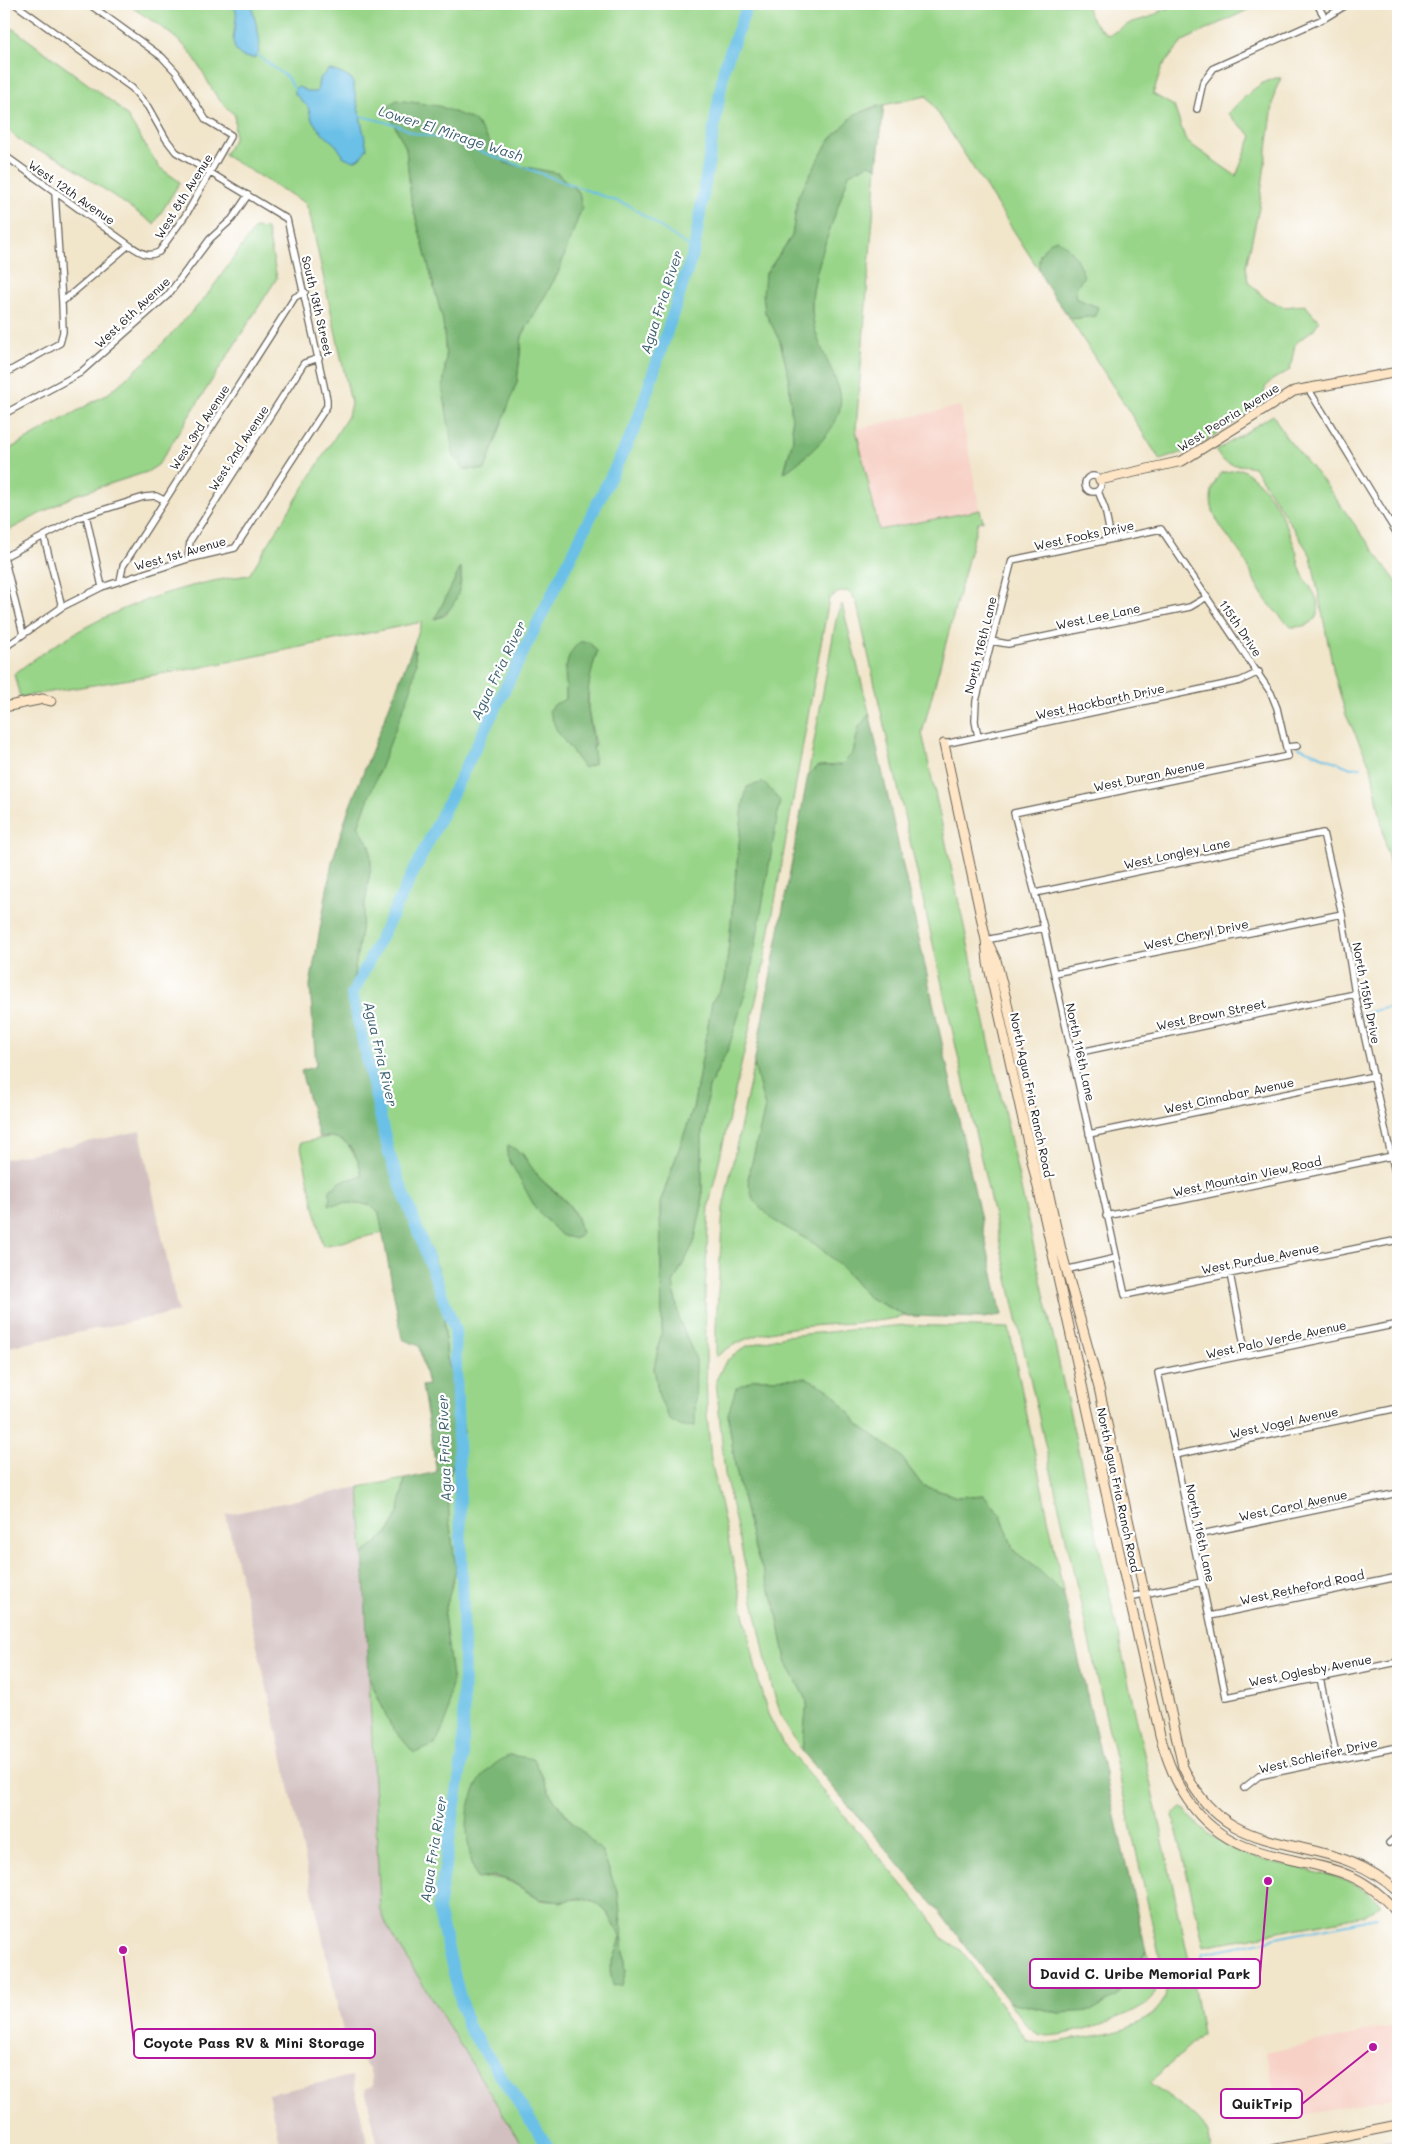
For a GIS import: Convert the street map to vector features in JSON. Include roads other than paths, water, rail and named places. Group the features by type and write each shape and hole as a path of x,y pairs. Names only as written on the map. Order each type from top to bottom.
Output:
{"street":[{"path":"15,4 132,88 148,107 161,132 176,152 248,195"},
{"name":"West 8th Avenue","path":"89,4 162,57 176,72 206,120 230,135 186,213 159,252 152,256 144,254 129,245"},
{"path":"1317,4 1325,18"},
{"path":"1196,110 1204,82 1214,68 1325,18 1348,4"},
{"name":"West 12th Avenue","path":"4,155 129,245"},
{"path":"4,374 60,344 63,332 55,193"},
{"name":"South 13th Street","path":"248,195 287,219 328,399"},
{"name":"West 6th Avenue","path":"4,414 80,373 168,295 210,239 232,219 248,195"},
{"path":"62,302 129,245"},
{"name":"West 3rd Avenue","path":"120,581 122,566 164,500 295,297 305,292"},
{"name":"West 2nd Avenue","path":"188,559 190,541 304,364 319,358"},
{"name":"West Peoria Avenue","path":"1100,480 1182,461 1281,398 1306,387 1398,372"},
{"path":"1306,387 1336,433 1347,456 1398,535"},
{"name":"West 1st Avenue","path":"4,648 62,607 102,587 188,559 235,548 302,447 327,406 328,399"},
{"path":"1093,476 1100,480 1101,487 1098,491 1088,490 1085,483 1093,476"},
{"path":"1098,491 1105,509 1111,539"},
{"path":"23,634 4,557 86,516 144,497 156,496 164,500"},
{"path":"86,516 102,587"},
{"name":"West Fooks Drive","path":"1012,560 1161,529"},
{"name":"115th Drive","path":"1161,529 1259,672 1276,702 1288,756"},
{"path":"44,537 62,607"},
{"name":"North 116th Lane","path":"978,736 975,716 976,701 1012,560"},
{"name":"West Lee Lane","path":"991,642 1008,644 1123,621 1190,607 1207,597"},
{"name":"West Hackbarth Drive","path":"944,744 1240,682 1259,672"},
{"path":"4,707 43,699 51,701"},
{"name":"North Agua Fria Ranch Road","path":"944,744 986,940 996,960 1006,999 1129,1596 1166,1756 1178,1787 1193,1810 1218,1832 1244,1846 1345,1872 1377,1892 1398,1914"},
{"path":"1286,748 1297,746"},
{"name":"West Duran Avenue","path":"1014,813 1288,756"},
{"name":"North 116th Lane","path":"1014,813 1044,928 1106,1216 1125,1295"},
{"name":"West Longley Lane","path":"1035,893 1323,834"},
{"name":"North 115th Drive","path":"1323,834 1342,914 1355,994 1398,1186"},
{"name":"West Cheryl Drive","path":"1054,973 1342,914"},
{"path":"986,940 1044,928"},
{"name":"West Brown Street","path":"1071,1054 1355,994"},
{"name":"West Cinnabar Avenue","path":"1089,1134 1374,1076"},
{"name":"West Mountain View Road","path":"1106,1216 1392,1156"},
{"name":"West Purdue Avenue","path":"1125,1295 1398,1240"},
{"path":"1062,1270 1116,1258"},
{"name":"North Agua Fria Ranch Road","path":"1062,1270 1099,1388 1179,1754 1187,1776 1201,1799 1218,1816 1240,1830 1263,1839 1349,1860 1366,1867 1398,1892"},
{"path":"1230,1274 1246,1355"},
{"name":"West Palo Verde Avenue","path":"1158,1373 1398,1324"},
{"name":"North 116th Lane","path":"1158,1373 1226,1697"},
{"name":"West Vogel Avenue","path":"1175,1455 1398,1408"},
{"name":"West Carol Avenue","path":"1192,1536 1398,1493"},
{"name":"West Retheford Road","path":"1209,1616 1398,1578"},
{"path":"1129,1596 1202,1582"},
{"name":"West Oglesby Avenue","path":"1226,1697 1398,1662"},
{"path":"1320,1678 1337,1760"},
{"name":"West Schleifer Drive","path":"1244,1788 1259,1776 1398,1747"},
{"path":"1389,1843 1398,1836"},
{"path":"1377,1892 1386,1881"},
{"path":"1272,2150 1398,2125"}],"water":[{"path":"229,4 252,4 260,40 258,53 254,58 243,57 235,47 233,36 236,10"},
{"path":"329,70 352,79 367,148 361,157 354,161 344,157 336,145 321,132 312,120 308,107 295,94 295,88 299,87 309,92 317,92 319,79"}],"waterway":[{"name":"Agua Fria River","path":"550,2150 467,2025 438,1910 463,1755 464,1647 455,1330 389,1154 352,995 635,428 694,250 724,68 748,4"},
{"name":"Lower El Mirage Wash","path":"256,54 287,77 296,91"},
{"name":"Lower El Mirage Wash","path":"357,115 397,125 414,133 449,140 630,206 694,250"},
{"path":"1299,747 1351,768 1361,767"},
{"path":"1360,1014 1398,1005"},
{"path":"1198,1970 1203,1953 1377,1918"}],"place":[{"name":"David C. Uribe Memorial Park","path":"1268,1881"},
{"name":"Coyote Pass RV & Mini Storage","path":"123,1950"},
{"name":"QuikTrip","path":"1373,2047"}]}
